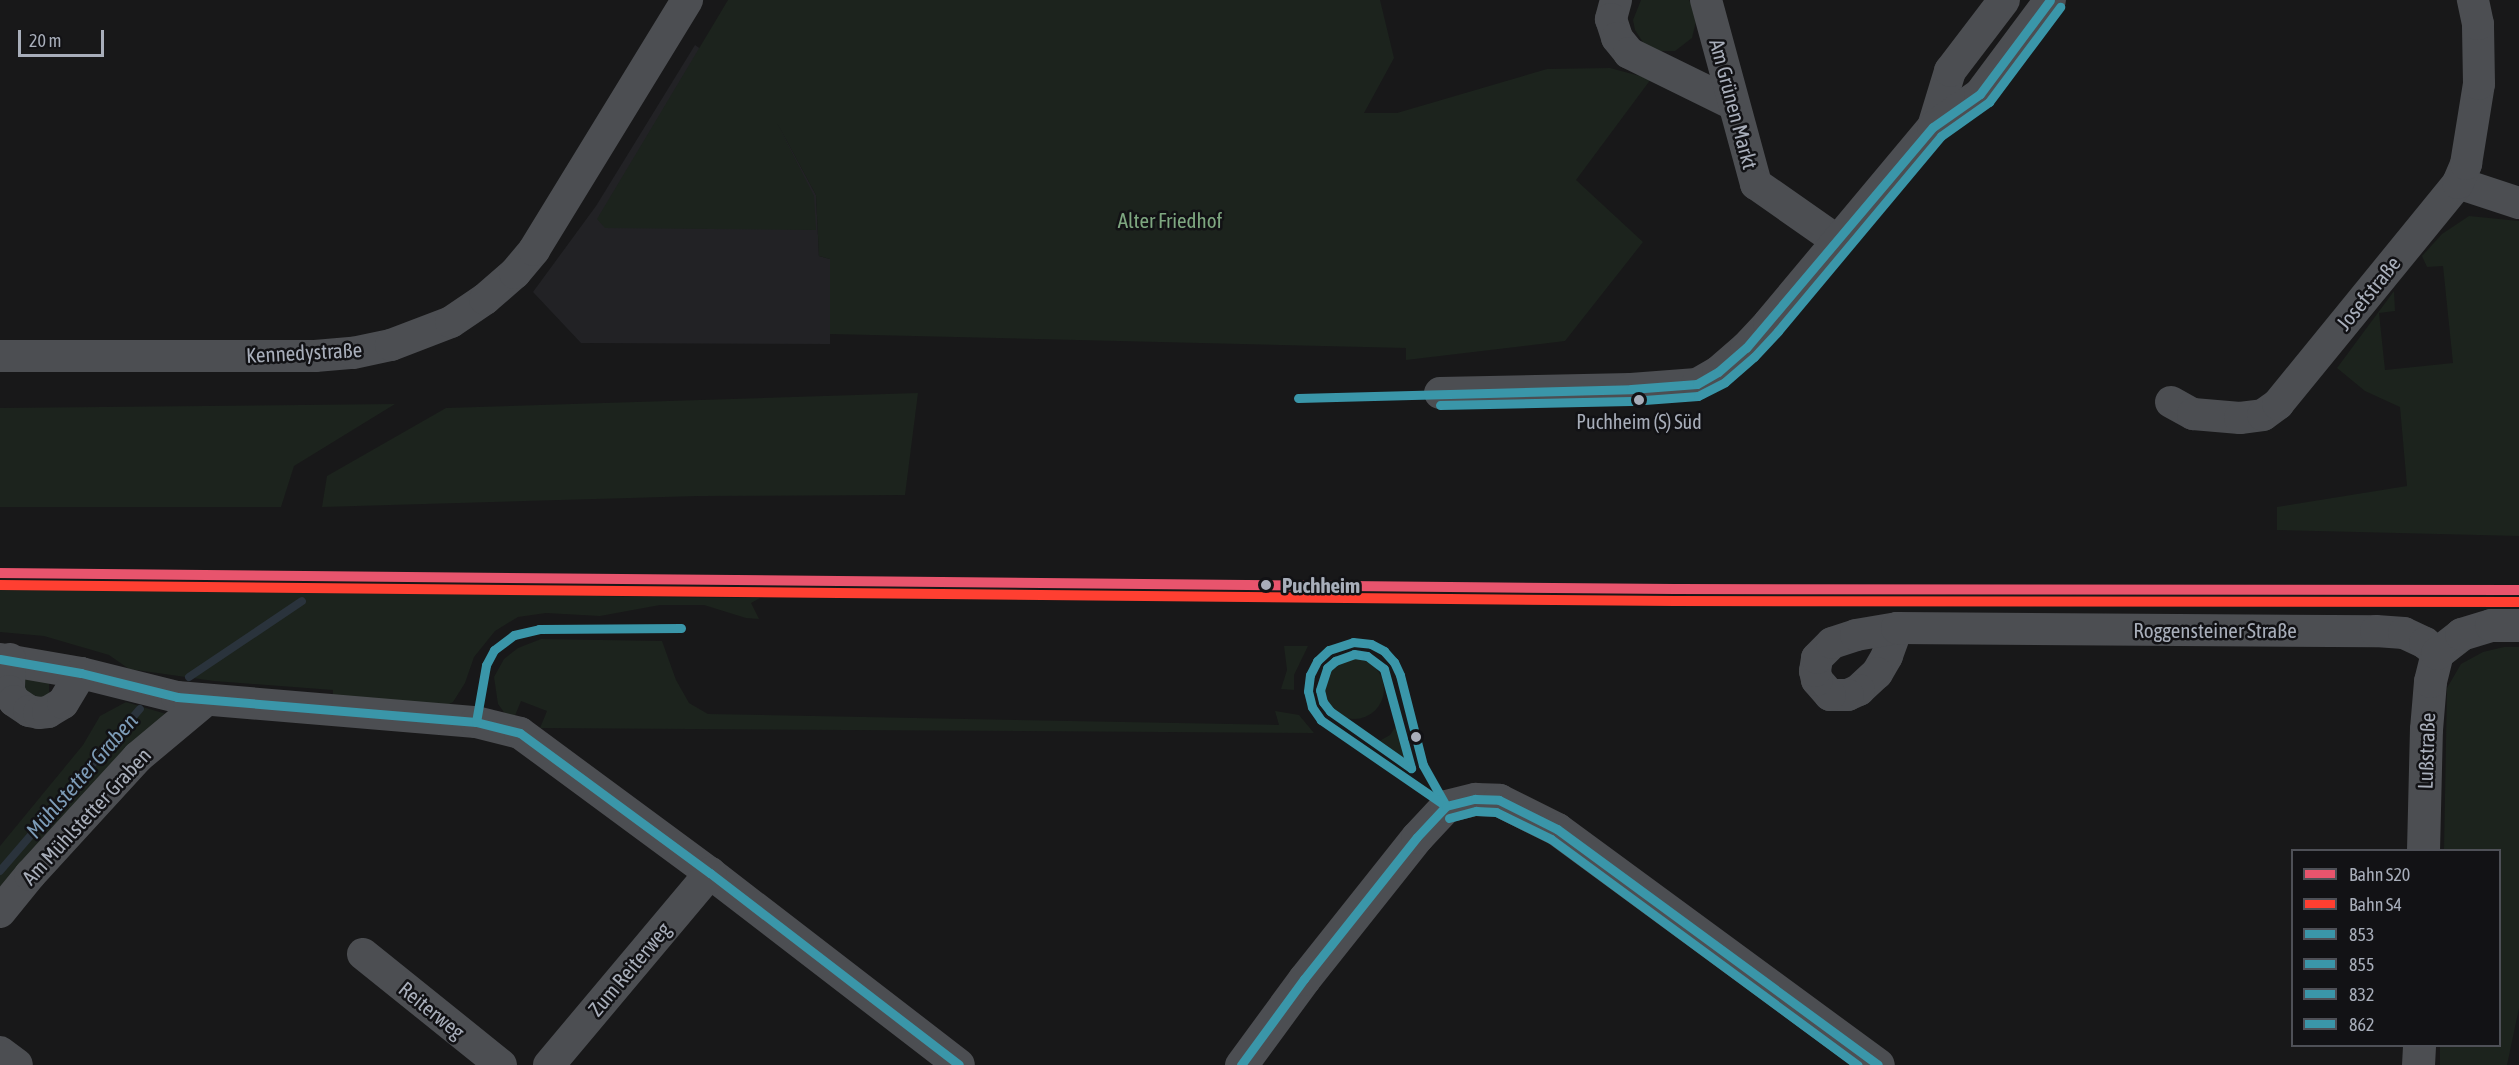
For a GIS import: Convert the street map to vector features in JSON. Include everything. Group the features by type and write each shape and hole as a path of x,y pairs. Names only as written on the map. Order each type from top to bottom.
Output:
{"street":[{"name":"Kennedystraße","path":"0,356 315,356 353,353 391,345 451,322 485,299 515,273 534,250 687,0"},
{"path":"1616,0 1611,19 1617,38 1629,53 1732,104"},
{"name":"Am Grünen Markt","path":"1706,0 1732,104 1756,184 1836,240"},
{"path":"1933,127 1950,71 2004,0"},
{"path":"1440,393 1631,389 1696,384 1718,372 1746,348 1933,127 1980,94 2050,0"},
{"name":"Josefstraße","path":"2171,402 2193,414 2241,418 2263,415 2278,404 2458,183 2466,164 2479,84 2478,24 2473,0"},
{"path":"2458,183 2519,203"},
{"path":"2437,652 2461,634 2491,625 2519,626"},
{"name":"Roggensteiner Straße","path":"1897,628 2376,631 2404,633 2426,643 2437,652"},
{"name":"Lußstraße","path":"2423,849 2426,729 2430,681 2437,652"},
{"path":"81,673 63,703 56,708 39,713 29,711 14,701 9,691 5,659 81,673 176,696 476,722 520,733 710,873 958,1065"},
{"name":"Am Mühlstetter Graben","path":"0,912 30,875 138,757 176,696"},
{"path":"1241,1065 1304,980 1417,837 1446,806 1474,799 1499,800 1557,829 1863,1061"},
{"name":"Zum Reiterweg","path":"549,1065 710,873"},
{"name":"Reiterweg","path":"363,954 501,1065"},
{"path":"2418,1065 2419,1047"},
{"path":"0,1052 17,1065"}],"shaded area":[{"path":"695,45 760,91 816,195 819,256 830,259 830,344 581,343 533,292 596,206"}],"green space":[{"name":"Alter Friedhof","path":"728,0 1380,0 1394,58 1364,113 1397,113 1547,69 1610,68 1651,79 1576,180 1643,242 1565,341 1406,360 1406,348 830,334 830,259 819,256 816,195 777,123 814,196 816,230 605,228 597,219"},
{"path":"1641,0 1689,0 1697,17 1692,38 1675,51 1655,51 1646,47 1635,30 1633,20"},
{"path":"2469,216 2519,221 2519,536 2277,530 2277,507 2407,486 2400,407 2365,391 2337,368 2394,291 2395,311 2379,313 2385,370 2453,363 2443,266 2427,267 2422,256 2442,234"},
{"path":"918,393 905,495 699,496 322,507 327,476 446,408"},
{"path":"395,404 294,466 281,507 0,507 0,408"},
{"path":"0,586 760,598 751,603 759,619 746,618 704,605 660,605 600,616 546,613 518,617 495,631 474,657 465,683 453,702 435,712 333,699 333,690 214,681 129,669 109,655 44,636 0,632"},
{"path":"541,639 662,641 676,680 689,703 708,714 1279,725 1275,711 1299,715 1314,733 540,728 547,711 521,701 514,718 506,715 498,704 494,677 504,659 518,648"},
{"path":"1284,646 1308,646 1294,675 1294,690 1281,689 1287,670"},
{"path":"2504,647 2519,647 2519,1008 2507,1065 2440,1065 2440,1047 2501,1047 2501,849 2444,849 2447,688 2461,664 2483,652"},
{"path":"1354,659 1371,664 1379,672 1384,689 1379,706 1371,714 1354,719 1337,714 1329,706 1324,689 1329,672 1337,664"},
{"path":"22,679 49,680 49,696 36,704 20,683"},
{"path":"126,702 173,716 0,901 0,846 83,745 100,716"},
{"path":"1398,723 1404,741 1404,761 1398,760 1374,744 1390,735"}],"waterway":[{"name":"Mühlstetter Graben","path":"189,677 302,601"},
{"name":"Mühlstetter Graben","path":"0,871 140,709"}],"rail line":[{"name":"S20","path":"0,573 1675,589 2519,590"},
{"name":"S4","path":"0,585 1675,601 2519,602"}],"transit line":[{"name":"853","path":"1298,398 1631,389 1697,384 1718,372 1746,348 1933,127 1980,94 2050,0"},
{"name":"862","path":"1440,405 1631,401 1698,396 1725,382 1754,357 1778,331 1941,136 1989,102 2060,7"},
{"name":"855","path":"476,722 486,665 494,650 514,635 539,629 681,628"},
{"name":"855","path":"1353,642 1371,644 1384,651 1394,662 1400,675 1423,765 1446,806 1321,720 1312,707 1308,691 1310,675 1317,661 1329,650 1353,642"},
{"name":"832","path":"1354,654 1367,656 1384,669 1411,768 1330,711 1323,702 1320,690 1327,668 1335,661 1354,654"},
{"name":"855","path":"0,659 81,673 177,697 476,722 520,733 710,873 959,1065"},
{"name":"855","path":"1241,1065 1304,979 1417,837 1446,806 1475,799 1499,800 1557,829 1878,1065"},
{"name":"832","path":"1449,818 1476,811 1496,812 1551,839 1858,1065"}],"place":[{"name":"Puchheim (S) Süd","path":"1639,400"},
{"name":"Puchheim","path":"1266,585"}]}
